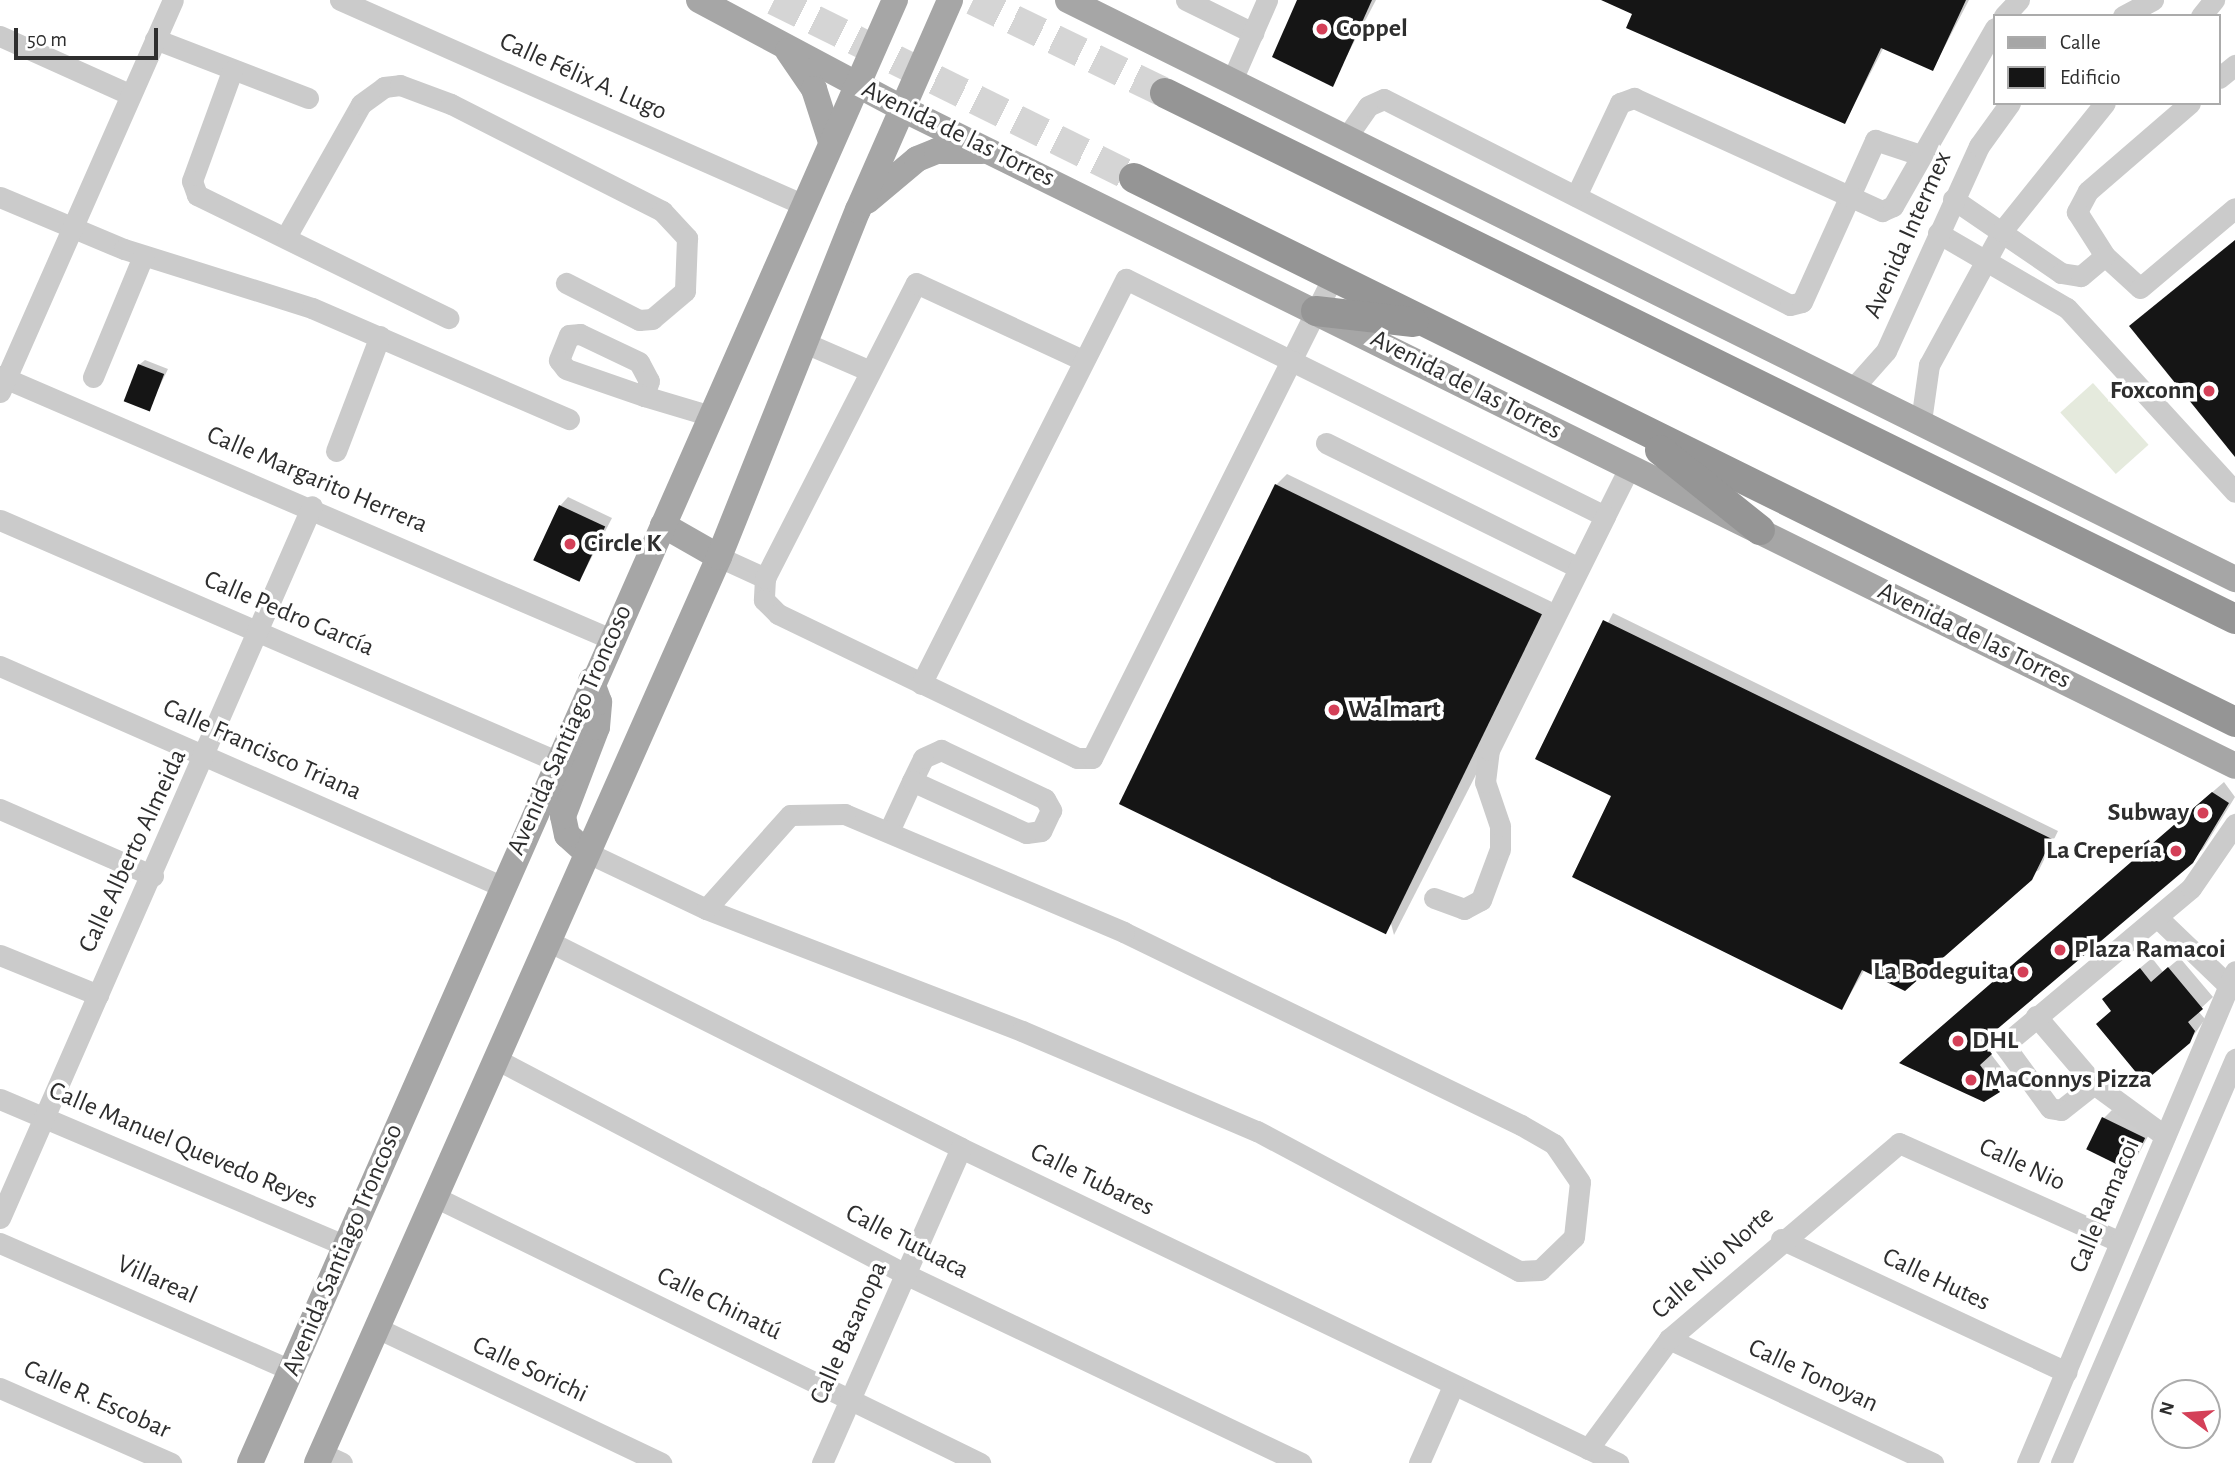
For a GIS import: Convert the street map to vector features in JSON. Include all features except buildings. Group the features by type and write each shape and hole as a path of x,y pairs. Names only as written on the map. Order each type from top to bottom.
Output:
{"highway":[{"path":"1164,93 2235,619"},
{"name":"Avenida de las Torres","path":"1134,178 1613,412 2235,722"},
{"path":"1316,311 1434,324"},
{"path":"1613,412 1760,530"}],"main road":[{"name":"Avenida de las Torres","path":"699,0 903,110 998,154 2235,766"},
{"name":"Avenida Santiago Troncoso","path":"250,1463 591,680 895,0"},
{"path":"327,1460 375,1327 719,557 803,342 950,0"},
{"path":"1068,0 1348,135 2235,579"},
{"path":"1096,0 1125,28"},
{"path":"783,44 814,89 831,142"},
{"path":"858,210 898,172 937,151 998,154"},
{"path":"663,524 719,557"},
{"path":"586,852 567,835 563,816 597,727 599,702 591,680"}],"street":[{"path":"2,382 74,230 129,94 173,0"},
{"name":"Calle Félix A. Lugo","path":"340,0 804,205"},
{"path":"1186,0 1253,33"},
{"path":"1233,78 1267,0"},
{"path":"2006,14 2019,0"},
{"path":"1576,196 1627,97 1882,211 1893,206 1994,31"},
{"path":"0,36 129,94"},
{"path":"155,39 232,71 308,98"},
{"path":"2221,76 2235,65"},
{"path":"232,71 194,189 448,318"},
{"path":"287,235 361,104 384,87 400,85 452,104 662,211 687,237 685,291 652,319 639,320 566,283"},
{"path":"1348,135 1368,106 1384,99 1790,305 1802,302 1875,140 1920,155"},
{"name":"Avenida Intermex","path":"1854,387 1886,351 1953,199 2009,105"},
{"path":"1921,421 1929,365 2002,231 2103,105"},
{"path":"2188,105 2080,201 2082,225 2105,256 2140,288 2235,208"},
{"path":"0,197 74,230 143,256 380,336 569,419"},
{"path":"1953,199 2071,276 2092,271 2105,256"},
{"path":"1938,233 2067,308 2100,340 2235,492"},
{"path":"93,377 143,256"},
{"path":"1083,360 919,283 870,371 765,578 764,600 778,614 921,684 1077,758 1092,758 1334,275"},
{"path":"921,684 1126,279 1605,516"},
{"path":"336,451 380,336"},
{"path":"803,342 870,371"},
{"name":"Calle Margarito Herrera","path":"2,382 312,506 611,639"},
{"path":"644,396 711,416"},
{"path":"1326,443 1579,568"},
{"path":"1434,898 1464,909 1481,900 1500,849 1500,826 1485,782 1489,750 1629,468"},
{"name":"Calle Alberto Almeida","path":"0,1218 43,1117 207,757 312,506"},
{"name":"Calle Pedro García","path":"0,520 556,761"},
{"path":"719,557 765,578"},
{"name":"Calle Francisco Triana","path":"0,666 501,886"},
{"path":"889,831 912,781 923,758 941,750 1045,799 1051,810 1041,831 1026,833 912,781"},
{"path":"0,809 153,876"},
{"path":"586,852 706,909 1022,1031 1258,1131 1519,1271 1540,1270 1574,1237 1580,1182 1554,1144 1521,1125 1124,932 845,814 790,815 706,909"},
{"path":"2094,1084 2061,1110 2050,1108 2004,1051 2010,1038 2158,918 2211,865 2235,824"},
{"path":"2158,918 2232,978"},
{"name":"Calle Tubares","path":"547,940 961,1148 1618,1463"},
{"path":"0,955 98,995"},
{"name":"Calle Ramacoi","path":"2027,1463 2232,978"},
{"path":"2036,1016 2094,1084 2165,1136"},
{"name":"Calle Tutuaca","path":"494,1058 905,1274 1301,1463"},
{"path":"2061,1463 2235,1059"},
{"name":"Calle Manuel Quevedo Reyes","path":"0,1099 344,1245"},
{"name":"Calle Nio","path":"1899,1143 2120,1242"},
{"name":"Calle Nio Norte","path":"1588,1449 1669,1339 1781,1239 1899,1143"},
{"name":"Calle Basanopa","path":"822,1463 961,1148"},
{"name":"Calle Chinatú","path":"433,1196 980,1463"},
{"name":"Calle Hutes","path":"1781,1239 2066,1372"},
{"name":"Villareal","path":"0,1243 291,1370"},
{"name":"Calle Sorichi","path":"375,1327 661,1463"},
{"name":"Calle Tonoyan","path":"1669,1339 1933,1463"},
{"path":"1419,1463 1453,1386"},
{"name":"Calle R. Escobar","path":"0,1388 171,1463"}],"shaded area":[{"path":"2093,383 2149,445 2116,474 2060,412"}],"tunnel":[{"path":"774,0 1134,178"},
{"path":"973,0 1165,93"}],"place":[{"name":"Coppel","path":"1322,29"},
{"name":"Foxconn","path":"2209,391"},
{"name":"Circle K","path":"570,544"},
{"name":"Walmart","path":"1334,710"},
{"name":"Subway","path":"2203,813"},
{"name":"La Crepería","path":"2176,851"},
{"name":"Plaza Ramacoi","path":"2060,950"},
{"name":"La Bodeguita","path":"2023,972"},
{"name":"DHL","path":"1958,1041"},
{"name":"MaConnys Pizza","path":"1971,1080"}]}
